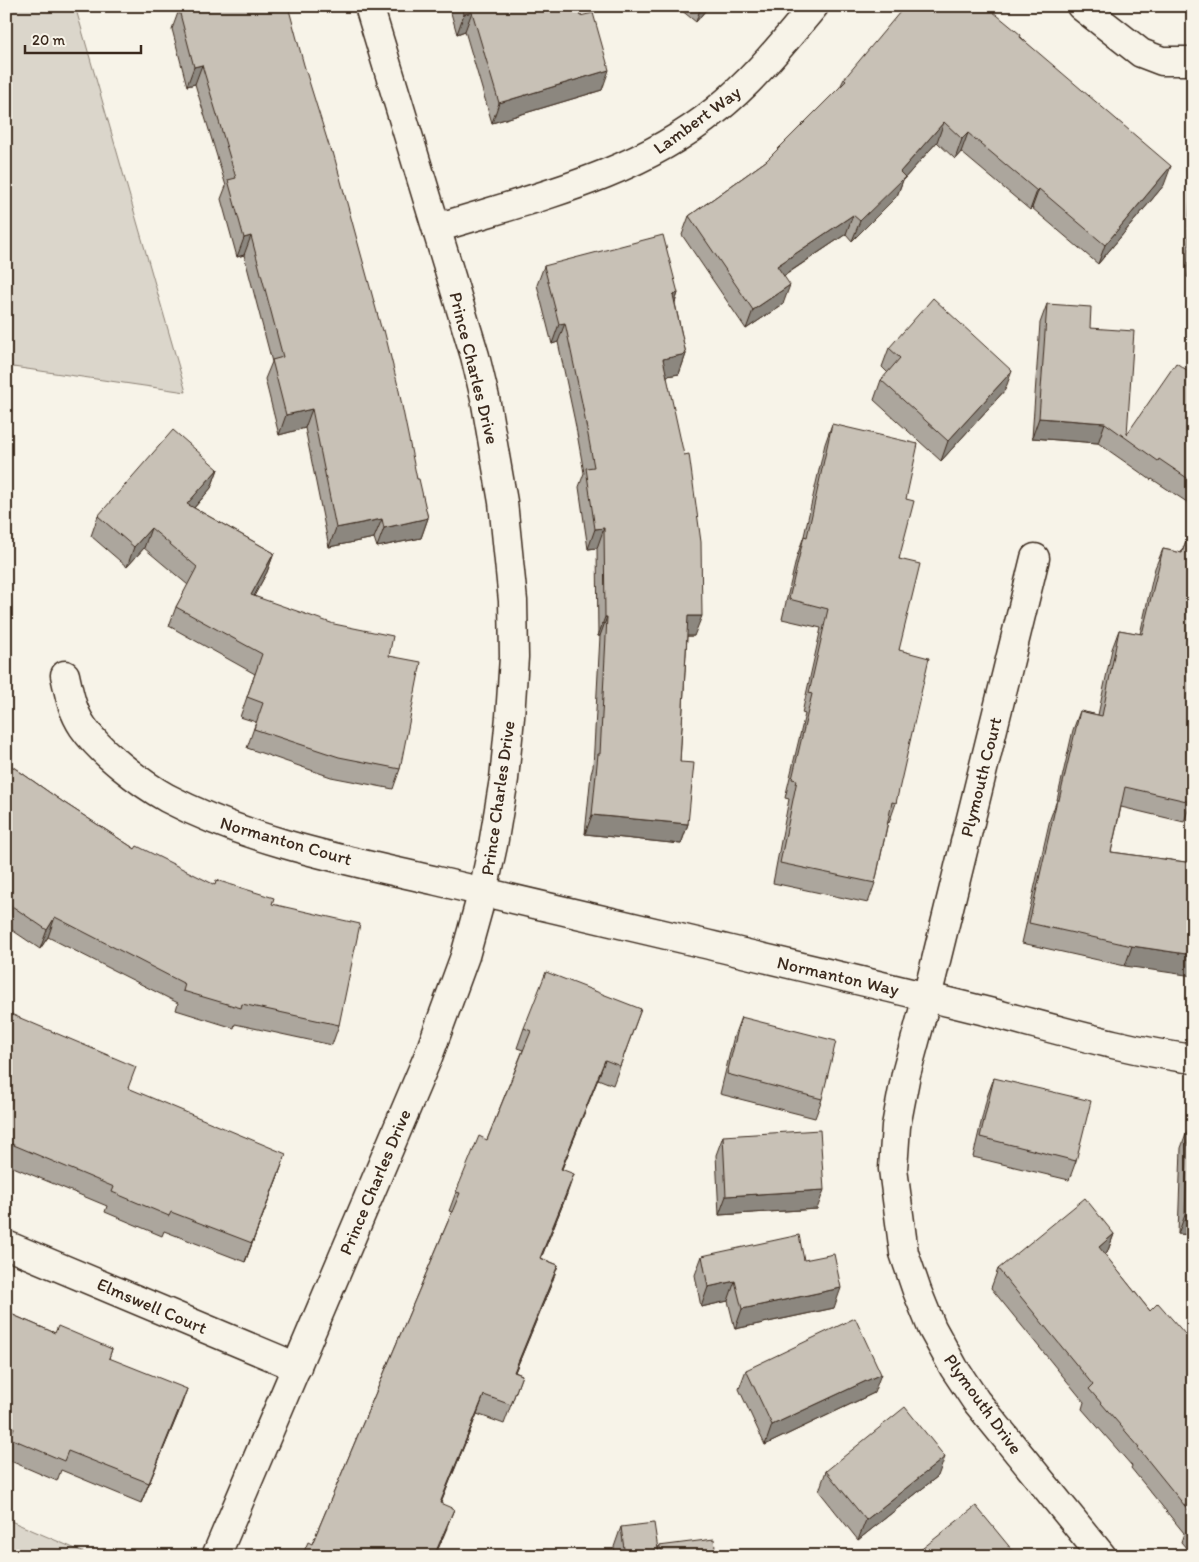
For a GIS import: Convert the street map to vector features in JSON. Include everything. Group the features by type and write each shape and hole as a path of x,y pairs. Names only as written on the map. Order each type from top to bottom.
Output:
{"street":[{"name":"Prince Charles Drive","path":"216,1556 435,1038 455,986 483,891 493,845 507,749 514,657 513,601 503,502 485,398 437,228 369,6"},
{"name":"Lambert Way","path":"437,228 614,172 650,155 715,112 768,62 814,6"},
{"path":"1081,6 1141,53 1162,61 1193,61"},
{"name":"Plymouth Court","path":"927,997 1036,558"},
{"name":"Normanton Court","path":"65,675 70,701 81,725 101,748 132,774 163,796 205,817 254,836 483,891"},
{"name":"Normanton Way","path":"483,891 1166,1056 1193,1059"},
{"name":"Plymouth Drive","path":"927,997 906,1074 896,1126 893,1169 904,1253 932,1328 954,1368 976,1401 1102,1556"},
{"name":"Elmswell Court","path":"6,1245 297,1367"}],"shaded area":[{"path":"6,6 75,6 186,392 6,366"},
{"path":"6,1519 92,1556 6,1556"}],"building":[{"path":"192,6 288,6 304,65 331,152 333,152 382,331 384,330 398,386 417,479 419,479 428,518 384,528 382,519 336,528 312,409 286,415 272,360 283,357 251,236 244,238 228,180 236,178 202,65 194,67 179,10"},
{"path":"462,6 577,6 580,16 593,13 609,70 499,103 472,12 464,14"},
{"path":"905,6 986,6 1171,166 1105,245 1039,189 1037,191 968,133 962,139 944,122 900,172 905,177 860,221 853,215 777,266 790,285 753,310 689,216 766,161 846,81 844,79"},
{"path":"663,235 678,293 673,295 686,354 663,359 684,455 689,454 701,542 702,616 688,616 680,762 694,763 688,824 592,815 598,754 600,754 607,617 605,617 604,528 595,529 586,468 594,467 582,403 565,323 559,324 544,266"},
{"path":"933,298 1012,371 948,441 881,380 900,358 889,348"},
{"path":"1047,304 1091,307 1090,328 1134,331 1127,434 1176,363 1193,374 1193,482 1159,459 1158,461 1105,423 1039,418"},
{"path":"832,424 918,444 906,499 914,501 899,559 920,564 899,650 929,658 896,803 892,802 875,883 780,863 797,780 792,779 812,694 809,693 828,609 789,599 804,536 807,537"},
{"path":"173,430 218,469 187,504 274,553 251,595 334,624 393,636 389,656 421,662 400,769 339,757 254,729 263,703 247,697 262,654 176,607 197,567 151,528 134,547 98,516"},
{"path":"1186,541 1193,543 1193,795 1191,802 1125,787 1111,852 1193,863 1193,955 1132,946 1029,923 1057,800 1059,800 1080,711 1102,716 1119,630 1142,634 1163,549 1182,553"},
{"path":"6,762 135,849 137,846 215,885 216,880 274,898 272,904 360,924 339,1025 242,1004 241,1008 183,991 185,984 55,917 47,930 6,902"},
{"path":"546,972 641,1009 620,1066 605,1060 561,1169 574,1174 540,1258 558,1265 514,1372 522,1375 511,1405 484,1395 440,1503 454,1509 434,1556 302,1556 308,1542 312,1544 460,1193 456,1192 479,1136 487,1140 531,1031 524,1028"},
{"path":"6,1012 136,1067 128,1088 286,1154 252,1243 171,1212 169,1216 112,1192 114,1187 9,1143 6,1145"},
{"path":"741,1017 836,1041 822,1099 727,1074"},
{"path":"994,1078 1091,1101 1076,1161 980,1137"},
{"path":"1188,1129 1193,1129 1193,1215 1185,1215"},
{"path":"820,1130 824,1190 726,1196 723,1136"},
{"path":"1085,1198 1114,1234 1099,1247 1150,1311 1158,1303 1193,1343 1193,1516 1139,1447 1089,1389 1093,1385 998,1269"},
{"path":"799,1235 804,1260 834,1254 841,1288 742,1309 735,1281 708,1287 702,1256"},
{"path":"6,1312 55,1333 58,1326 112,1349 109,1358 187,1389 149,1483 68,1451 64,1461 10,1438 14,1428 6,1425"},
{"path":"855,1318 881,1374 772,1425 746,1370"},
{"path":"905,1407 945,1457 866,1520 826,1471"},
{"path":"976,1506 1017,1556 913,1556"},
{"path":"1193,1518 1193,1528 1188,1522"},
{"path":"654,1523 659,1556 625,1556 621,1527"},
{"path":"714,1539 716,1556 666,1556 659,1546"}]}
